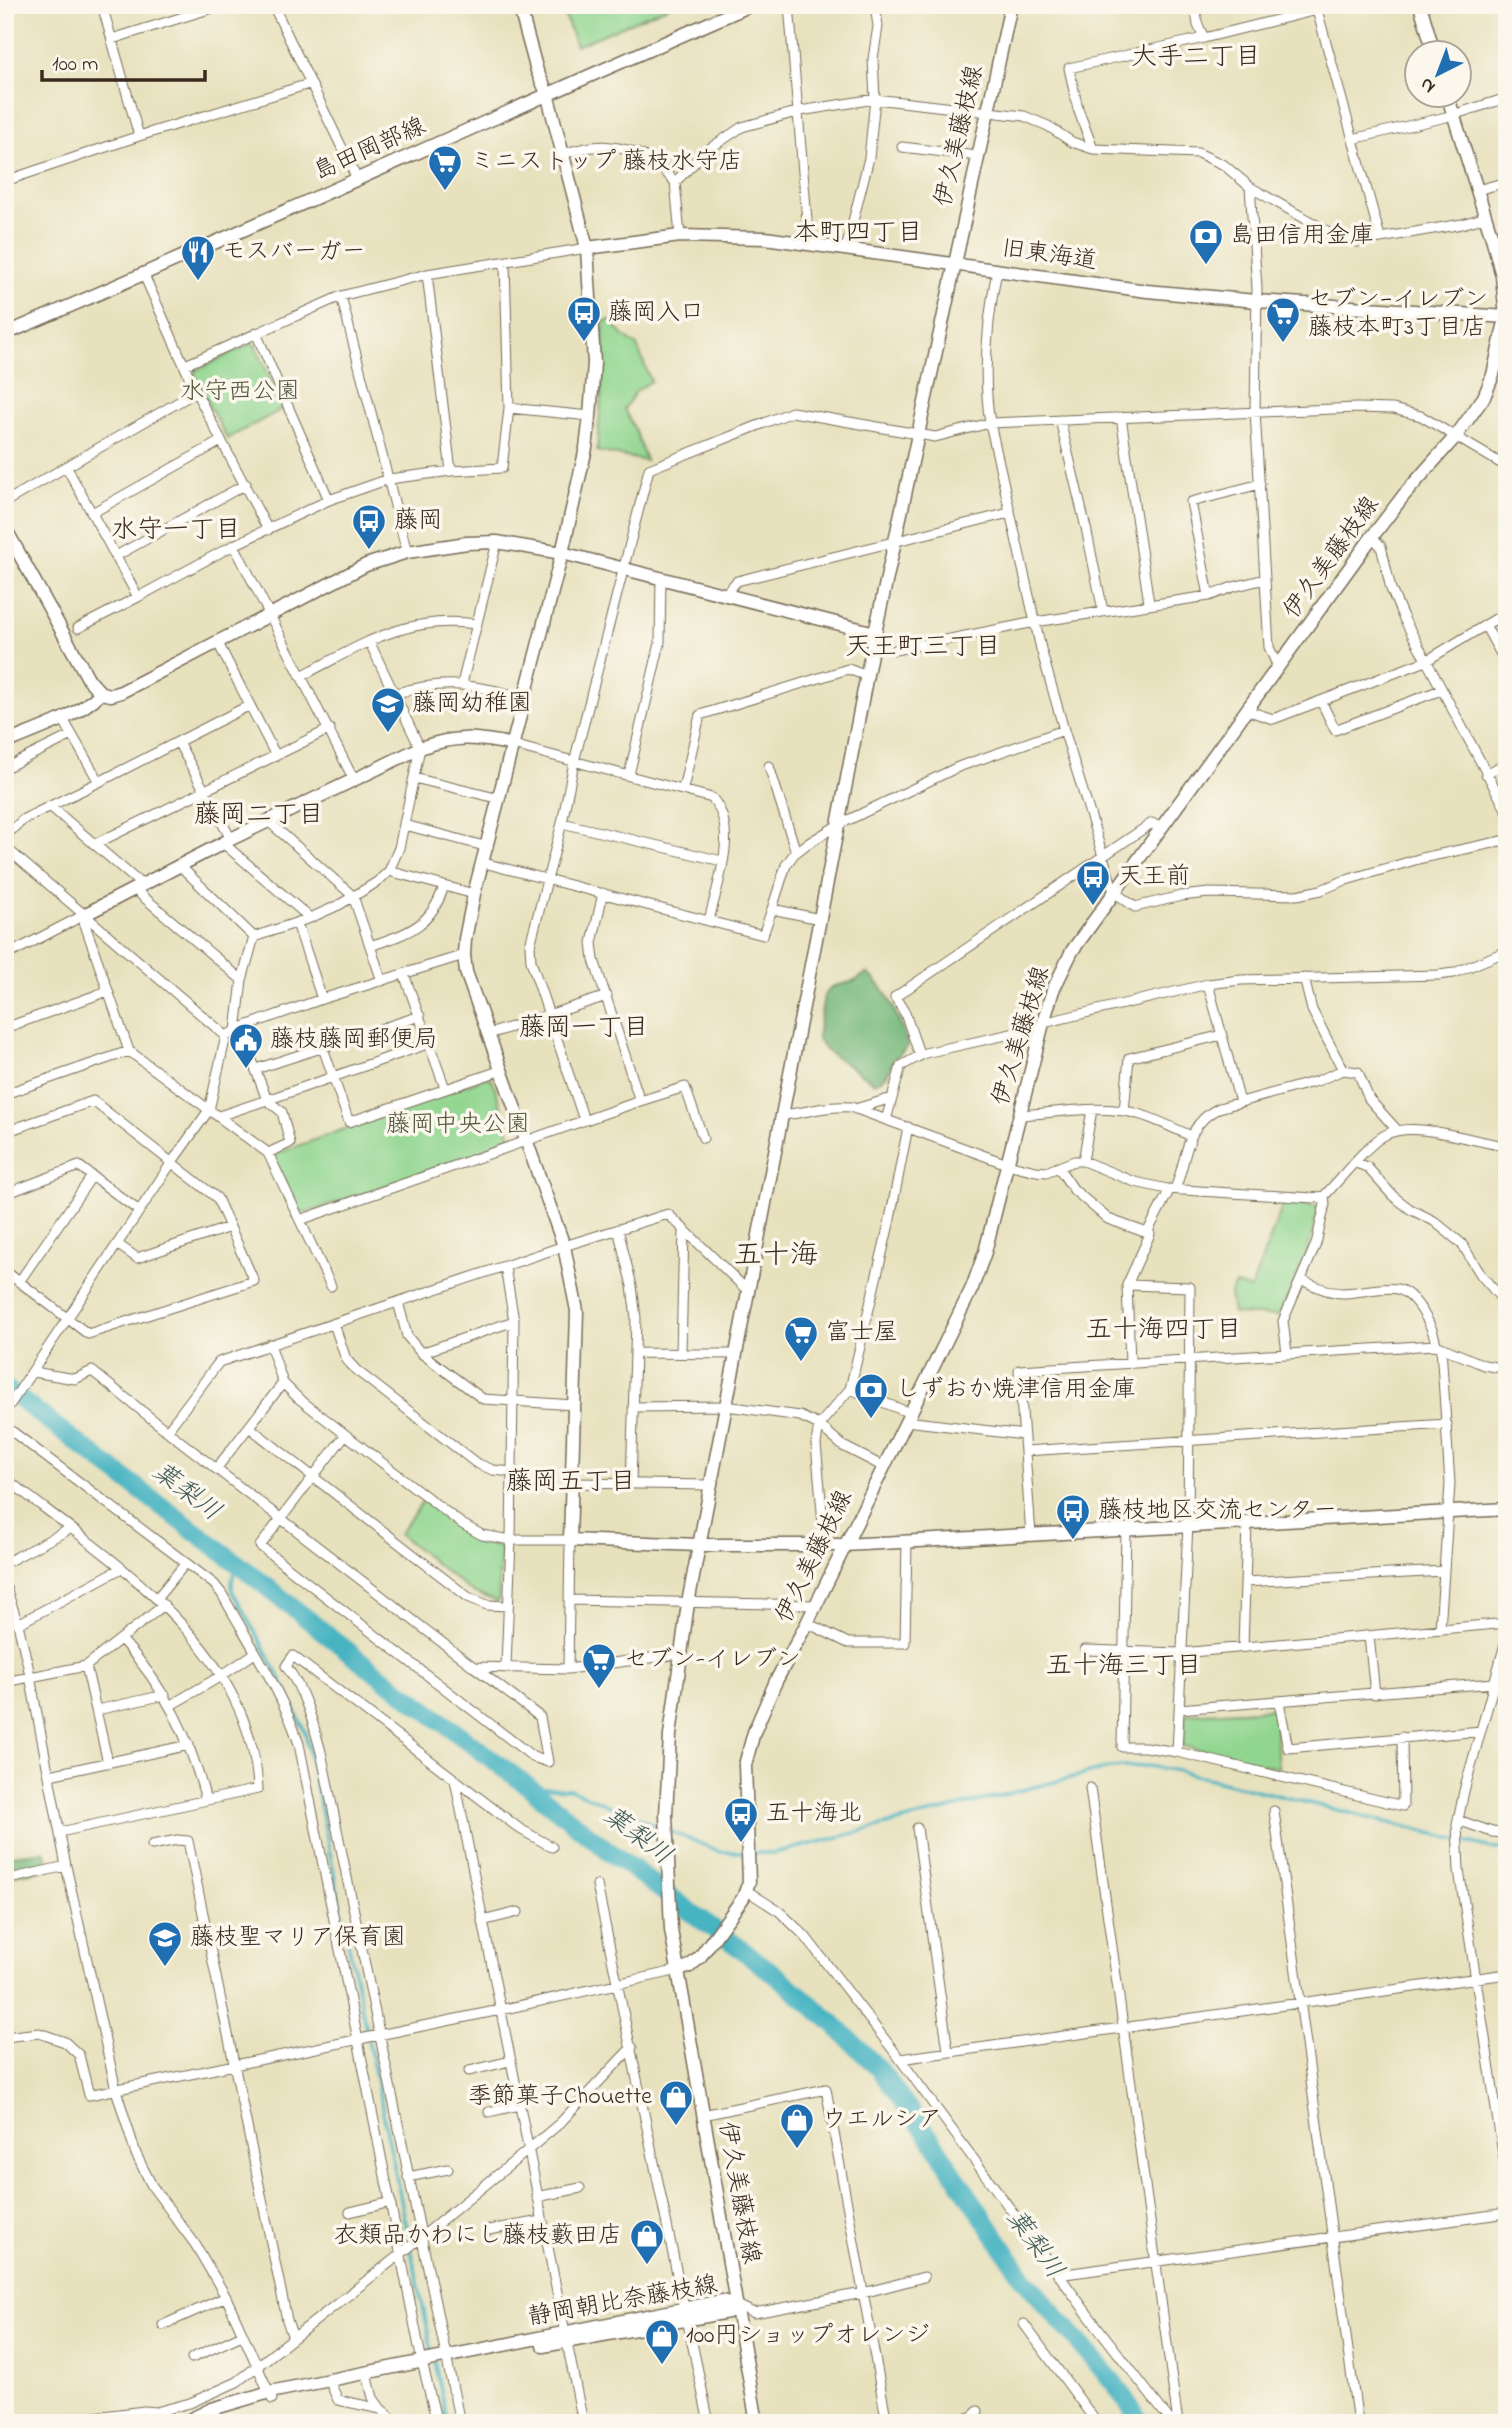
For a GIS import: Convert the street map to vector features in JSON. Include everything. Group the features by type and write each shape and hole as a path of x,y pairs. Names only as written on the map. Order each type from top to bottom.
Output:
{"main road":[{"path":"519,5 537,71 547,93 587,248 594,363 586,448 562,553 474,894 464,955 466,972 564,1246 577,1311 570,1540 699,1545 844,1545 1507,1509"},
{"name":"島田岡部線","path":"5,334 144,275 547,93 751,5"},
{"name":"伊久美藤枝線","path":"757,2423 671,1930 666,1815 670,1735 688,1603 875,633 1011,5"},
{"path":"1420,5 1430,38"},
{"name":"伊久美藤枝線","path":"679,1970 690,1966 701,1957 738,1908 746,1890 749,1866 745,1765 748,1752 776,1681 972,1288 985,1252 1042,1025 1053,990 1072,951 1372,537 1404,495 1457,436 1484,397 1493,375 1507,317 1502,276 1493,241 1451,108"},
{"name":"旧東海道","path":"587,248 680,236 765,239 1147,291 1256,301 1507,317"},
{"path":"5,528 89,680 101,693 111,695 218,643 356,570 407,552 467,543 497,542 562,553 875,633"},
{"path":"5,743 63,719 90,704 101,693"},
{"path":"83,916 227,841 420,748 449,739 467,737 513,745"},
{"name":"静岡朝比奈藤枝線","path":"183,2423 212,2409 271,2396 685,2314 728,2312 737,2305"},
{"name":"静岡朝比奈藤枝線","path":"198,2423 271,2396 332,2387 368,2377"}],"street":[{"path":"102,5 139,136"},
{"path":"112,39 222,5"},
{"path":"273,5 357,179"},
{"path":"789,5 800,111 809,244"},
{"path":"846,249 869,158 875,99 873,59 878,26 875,5"},
{"path":"1195,5 1198,25 1204,38"},
{"path":"1093,149 1078,109 1069,68 1317,10 1380,237"},
{"path":"5,181 139,136 309,84"},
{"path":"1353,139 1507,98"},
{"path":"675,182 706,151 742,127 800,111 875,99 1024,116 1048,126 1072,142 1093,149 1198,153 1224,165 1250,187 1339,239 1357,243 1486,217"},
{"path":"563,155 588,146 608,145 652,160 675,182 680,236"},
{"path":"902,148 977,156"},
{"path":"1477,190 1507,181"},
{"path":"1250,187 1257,288 1255,411 1269,647 1278,667"},
{"path":"1493,241 1507,237"},
{"path":"185,365 341,296 427,274 587,248"},
{"path":"5,262 6,268"},
{"path":"78,628 234,545 329,500 389,479 502,468 509,408 505,263"},
{"path":"996,270 987,321 987,402 990,423 1035,622 1064,730 1114,892 1135,907 1181,896 1209,893 1297,895 1422,858 1507,840"},
{"path":"427,274 451,471"},
{"path":"144,275 196,392 268,530"},
{"path":"341,296 407,552"},
{"path":"256,333 329,500"},
{"path":"5,502 196,392"},
{"path":"509,408 590,416"},
{"path":"584,1120 531,961 530,946 649,468 792,412 934,437 990,423 1255,411 1393,409 1421,416 1507,467"},
{"path":"1121,417 1149,603"},
{"path":"1059,420 1103,611"},
{"path":"92,513 221,441"},
{"path":"67,468 138,597"},
{"path":"116,556 246,484"},
{"path":"1209,596 1191,502 1260,484"},
{"path":"724,595 737,581 1009,513"},
{"path":"1372,537 1381,546 1391,589 1426,662 1507,811"},
{"path":"462,684 497,542"},
{"path":"234,545 354,780"},
{"path":"629,775 660,643 661,577"},
{"path":"895,650 1035,622 1209,596 1265,579"},
{"path":"1246,710 1273,719 1426,662 1507,612"},
{"path":"303,676 397,629 461,621 477,624"},
{"path":"1485,625 1507,665"},
{"path":"254,937 310,918 377,882 389,871 399,848 420,748 369,641"},
{"path":"218,643 275,754"},
{"path":"683,789 700,715 848,669 867,676"},
{"path":"394,694 440,683 462,684 525,698"},
{"path":"1321,701 1335,730 1441,690"},
{"path":"5,836 24,819 250,705"},
{"path":"63,719 99,782"},
{"path":"95,844 330,729"},
{"path":"484,863 763,935 786,865 796,852 838,825 958,767 1064,730"},
{"path":"5,768 72,734"},
{"path":"178,742 204,789 227,841 310,918"},
{"path":"513,745 712,798 721,809 727,841 709,921"},
{"path":"1486,774 1507,763"},
{"path":"769,766 796,852"},
{"path":"414,778 500,799"},
{"path":"50,806 242,980"},
{"path":"268,821 353,896 382,981"},
{"path":"562,823 722,861"},
{"path":"919,1056 905,1013 895,997 1152,823 1161,828"},
{"path":"405,825 488,846"},
{"path":"5,848 226,1037"},
{"path":"179,865 254,937"},
{"path":"389,871 474,894"},
{"path":"370,946 415,929 434,909 444,886"},
{"path":"603,893 592,943 594,960 640,1101"},
{"path":"772,909 820,919"},
{"path":"5,956 83,916"},
{"path":"83,916 129,1051 268,1153 331,1286"},
{"path":"297,923 323,999"},
{"path":"254,937 242,980 238,1029 267,1100 282,1112 290,1143 268,1153"},
{"path":"887,1120 901,1066 919,1056 1209,984 1241,980 1438,975 1454,972 1507,951"},
{"path":"5,1412 209,1110 226,1037 238,1029 323,999 464,955"},
{"path":"404,974 446,1088"},
{"path":"1304,978 1312,1010 1343,1070"},
{"path":"1209,984 1240,1102"},
{"path":"5,1028 108,991"},
{"path":"489,1034 607,996"},
{"path":"256,1069 420,1016"},
{"path":"1124,1111 1129,1058 1222,1035"},
{"path":"219,1116 430,1043"},
{"path":"323,1048 349,1122 502,1070"},
{"path":"5,1094 129,1051"},
{"path":"1147,1233 1173,1189 1194,1129 1206,1114 1317,1081 1343,1070 1359,1072 1369,1099 1396,1130"},
{"path":"300,1220 685,1087 703,1138"},
{"path":"856,1109 892,1098"},
{"path":"5,1132 93,1101 217,1198 254,1281 88,1334 5,1271"},
{"path":"782,1115 832,1106 856,1109 1007,1164 1036,1171 1046,1172 1074,1161 1083,1161 1135,1182 1173,1189 1314,1198 1324,1196 1383,1136 1396,1130 1420,1130 1507,1146"},
{"path":"1083,1161 1092,1110"},
{"path":"1020,1115 1092,1110 1124,1111 1191,1136"},
{"path":"825,1545 816,1454 818,1425 850,1389 889,1224 908,1128"},
{"path":"1356,1163 1367,1167 1393,1196 1410,1209 1434,1221 1462,1244 1481,1275 1507,1306"},
{"path":"1507,1163 1504,1172 1507,1184"},
{"path":"5,1194 79,1166 139,1211"},
{"path":"1058,1167 1074,1190 1108,1219 1150,1234 1127,1285 1130,1363"},
{"path":"19,1282 92,1176"},
{"path":"1287,1353 1283,1321 1316,1244 1325,1204 1324,1196"},
{"path":"167,1432 219,1362 564,1246 668,1214 748,1291"},
{"path":"117,1244 137,1258 230,1227"},
{"path":"618,1229 632,1286 636,1318 631,1484"},
{"path":"681,1353 684,1230"},
{"path":"505,1267 514,1321 506,1667"},
{"path":"1301,1280 1340,1293 1398,1289 1410,1297 1425,1314 1435,1332 1439,1346 1447,1424 1449,1513 1440,1629"},
{"path":"1127,1285 1190,1287 1188,1525 1177,1752"},
{"path":"398,1303 407,1335 421,1353 483,1399 574,1405"},
{"path":"421,1353 514,1321"},
{"path":"334,1324 346,1359 356,1370 476,1463 493,1470 512,1472"},
{"path":"270,1344 283,1383 298,1398 462,1524 482,1535 511,1540 570,1540 568,1669"},
{"path":"1031,1535 1019,1370 1439,1346 1484,1365 1507,1369"},
{"path":"635,1353 736,1354"},
{"path":"33,1371 75,1379 92,1371 167,1432 216,1469 281,1519 474,1667 540,1717 548,1762 533,1757 260,1546 281,1519 345,1435"},
{"path":"216,1469 283,1383"},
{"path":"850,1389 908,1417 1024,1435"},
{"path":"633,1407 726,1406 800,1416 818,1425 843,1446 884,1467"},
{"path":"1025,1451 1447,1424"},
{"path":"5,1426 202,1575 222,1594 291,1720 299,1744 423,2365 437,2423"},
{"path":"248,1427 468,1597 487,1605 508,1606"},
{"path":"5,1478 160,1602 187,1629 222,1676 248,1729 257,1763 258,1788 60,1832"},
{"path":"572,1483 711,1485"},
{"path":"1243,1647 1247,1524"},
{"path":"5,1563 70,1529"},
{"path":"1126,1530 1122,1747 1177,1752 1403,1806 1402,1737"},
{"path":"807,1623 848,1643 905,1643 907,1542"},
{"path":"5,1682 86,1666 122,1640 160,1602 185,1564"},
{"path":"18,1624 120,1569"},
{"path":"1245,1581 1444,1572"},
{"path":"5,1585 18,1624 30,1678 66,1866 116,2090 136,2154 152,2186 195,2244 226,2297 271,2396"},
{"path":"569,1600 816,1605"},
{"path":"1085,1650 1181,1653 1507,1623"},
{"path":"1369,1636 1375,1694"},
{"path":"1507,1637 1458,1823 1457,1853 1507,2180"},
{"path":"122,1640 141,1661 171,1705 189,1745 206,1800"},
{"path":"171,1705 222,1676 255,1653"},
{"path":"474,1667 568,1669 680,1654"},
{"path":"460,2423 321,1752 312,1717 297,1681 286,1666 293,1656 520,1829 552,1847"},
{"path":"86,1666 108,1763"},
{"path":"1179,1709 1494,1683 1507,1686"},
{"path":"97,1710 165,1695"},
{"path":"1279,1702 1288,1748 1481,1731"},
{"path":"50,1775 189,1745"},
{"path":"455,1780 583,2423"},
{"path":"1090,1788 1178,2423"},
{"path":"1274,1811 1358,2423"},
{"path":"1458,1823 1507,1833"},
{"path":"917,1828 948,2051"},
{"path":"152,1845 177,1840 188,1841 287,2320 293,2338"},
{"path":"5,1880 66,1866"},
{"path":"597,1885 709,2423"},
{"path":"746,1890 780,1912 805,1936 1172,2423"},
{"path":"482,1921 518,1912"},
{"path":"5,2037 39,2033 65,2042 79,2055 89,2095 679,1970"},
{"path":"900,2059 1507,1974"},
{"path":"45,2423 144,2411 156,2412 190,2403 237,2382 402,2253 560,2123 632,2047"},
{"path":"469,2071 510,2061"},
{"path":"704,2115 826,2089 887,2423"},
{"path":"489,2112 519,2105"},
{"path":"408,2177 448,2169"},
{"path":"537,2197 580,2188"},
{"path":"350,2212 391,2202"},
{"path":"1058,2275 1507,2213"},
{"path":"488,2230 542,2221"},
{"path":"737,2305 754,2313 863,2293 924,2277"},
{"path":"163,2325 226,2297"},
{"path":"1024,2324 1097,2423"},
{"path":"192,2358 242,2335"},
{"path":"368,2377 373,2398 381,2409 398,2423"},
{"path":"332,2387 338,2400 381,2409"},
{"path":"926,2423 964,2420 973,2417 978,2411"},
{"path":"156,2412 164,2423"}],"green space":[{"path":"561,5 672,5 576,46"},
{"path":"610,320 637,346 651,381 636,391 624,409 646,461 597,451 604,321"},
{"name":"水守西公園","path":"252,343 284,408 227,439 194,371"},
{"path":"867,973 888,997 908,1046 894,1059 887,1075 875,1083 825,1050 817,1037 824,996 831,987 855,981"},
{"name":"藤岡中央公園","path":"488,1077 492,1079 511,1143 306,1213 299,1210 273,1159 275,1154"},
{"path":"1284,1202 1319,1207 1306,1256 1279,1316 1233,1314 1230,1294 1235,1285 1251,1289"},
{"path":"424,1500 462,1529 501,1549 498,1602 470,1591 399,1534"},
{"path":"1275,1709 1278,1768 1183,1746 1186,1714"},
{"path":"44,1851 51,1869 5,1876 5,1856"}],"waterway":[{"name":"葉梨川","path":"5,1388 529,1787 606,1849 780,1978 834,2024 880,2070 933,2142 1024,2279 1114,2383 1141,2423"},
{"path":"238,1564 232,1580 232,1590 283,1683 305,1732 433,2356"},
{"path":"753,1853 773,1853 804,1846 1109,1768 1147,1766 1174,1770 1496,1849 1507,1848"},
{"path":"529,1787 570,1789 662,1828"},
{"path":"669,1831 721,1852 745,1852"},
{"path":"435,2363 447,2423"}],"place":[{"name":"ミニストップ 藤枝水守店","path":"445,192"},
{"name":"島田信用金庫","path":"1206,266"},
{"name":"モスバーガー","path":"198,282"},
{"name":"藤岡入口","path":"584,343"},
{"name":"セブン−イレブン 藤枝本町3丁目店","path":"1283,344"},
{"name":"藤岡","path":"369,551"},
{"name":"藤岡幼稚園","path":"388,734"},
{"name":"天王前","path":"1093,907"},
{"name":"藤枝藤岡郵便局","path":"246,1070"},
{"name":"富士屋","path":"801,1363"},
{"name":"しずおか焼津信用金庫","path":"871,1420"},
{"name":"藤枝地区交流センター","path":"1073,1541"},
{"name":"セブン-イレブン","path":"599,1690"},
{"name":"五十海北","path":"741,1844"},
{"name":"藤枝聖マリア保育園","path":"165,1968"},
{"name":"季節菓子Chouette","path":"676,2127"},
{"name":"ウエルシア","path":"797,2150"},
{"name":"衣類品かわにし藤枝藪田店","path":"647,2266"},
{"name":"100円ショップオレンジ","path":"662,2366"}],"district":[{"name":"大手二丁目","path":"1196,58"},
{"name":"本町四丁目","path":"858,234"},
{"name":"水守一丁目","path":"176,531"},
{"name":"天王町三丁目","path":"923,648"},
{"name":"藤岡二丁目","path":"259,816"},
{"name":"藤岡一丁目","path":"584,1029"},
{"name":"五十海","path":"776,1256"},
{"name":"五十海四丁目","path":"1164,1331"},
{"name":"藤岡五丁目","path":"571,1483"},
{"name":"五十海三丁目","path":"1124,1667"}]}
